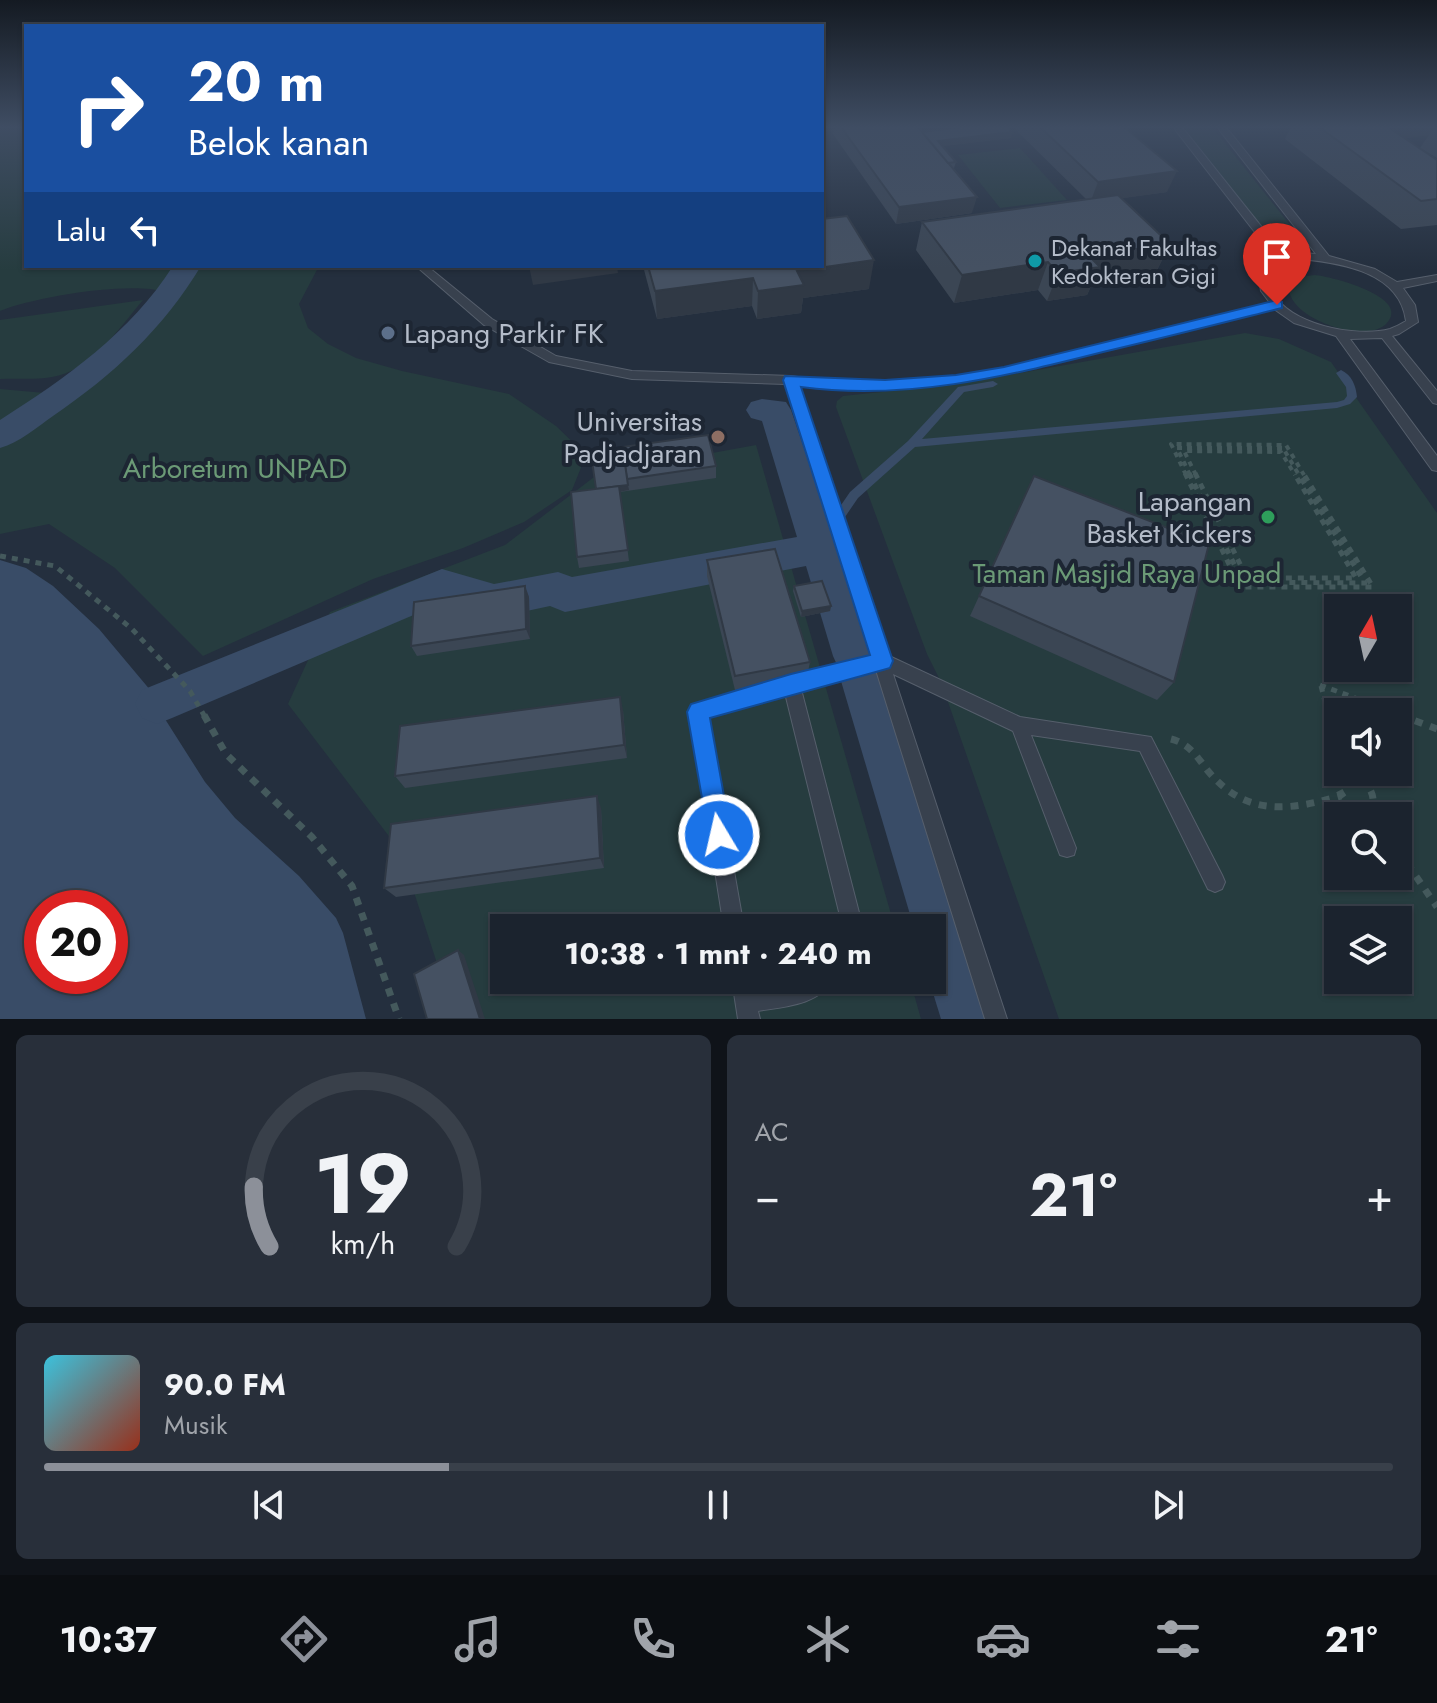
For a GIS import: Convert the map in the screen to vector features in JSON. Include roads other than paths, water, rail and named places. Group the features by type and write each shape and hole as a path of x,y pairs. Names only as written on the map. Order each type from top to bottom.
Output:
{"lane":[{"path":"1214,175 1281,259"},
{"path":"1259,175 1324,257"},
{"path":"1324,257 1374,273 1407,298 1413,311 1412,322 1403,331 1387,337 1341,335 1304,323 1277,305 1262,282 1263,272 1281,259 1324,257"},
{"path":"423,268 488,322 553,359 632,375 791,380 826,385 885,386 1004,372 1277,305"},
{"path":"1395,286 1437,278"},
{"path":"1341,335 1437,466"},
{"path":"1387,337 1437,400"},
{"path":"791,380 996,1019"},
{"path":"732,914 698,712 883,661 1019,725 1145,743 1215,882"},
{"path":"791,684 849,914"},
{"path":"1019,725 1067,848"},
{"path":"747,1011 796,994"}],"water":[{"path":"0,560 26,568 53,586 99,629 151,691 205,782 235,818 299,876 336,918 343,933 366,1019 0,1019"}],"waterway":[{"path":"0,436 79,382 128,341 151,318 186,268"},
{"path":"912,444 1337,405 1352,397 1351,386 1341,373"},
{"path":"912,444 961,389 993,384"},
{"path":"762,410 775,410 854,656"},
{"path":"817,549 854,495 912,444"},
{"path":"157,704 442,585 494,601 558,588 565,595 817,549"},
{"path":"862,681 968,1019"}],"place":[{"name":"Dekanat Fakultas Kedokteran Gigi","path":"1035,261"},
{"name":"Lapang Parkir FK","path":"388,333"},
{"name":"Universitas Padjadjaran","path":"718,437"},
{"name":"Lapangan Basket Kickers","path":"1268,517"}],"park label":[{"name":"Arboretum UNPAD","path":"235,468"},
{"name":"Taman Masjid Raya Unpad","path":"1127,573"}]}
